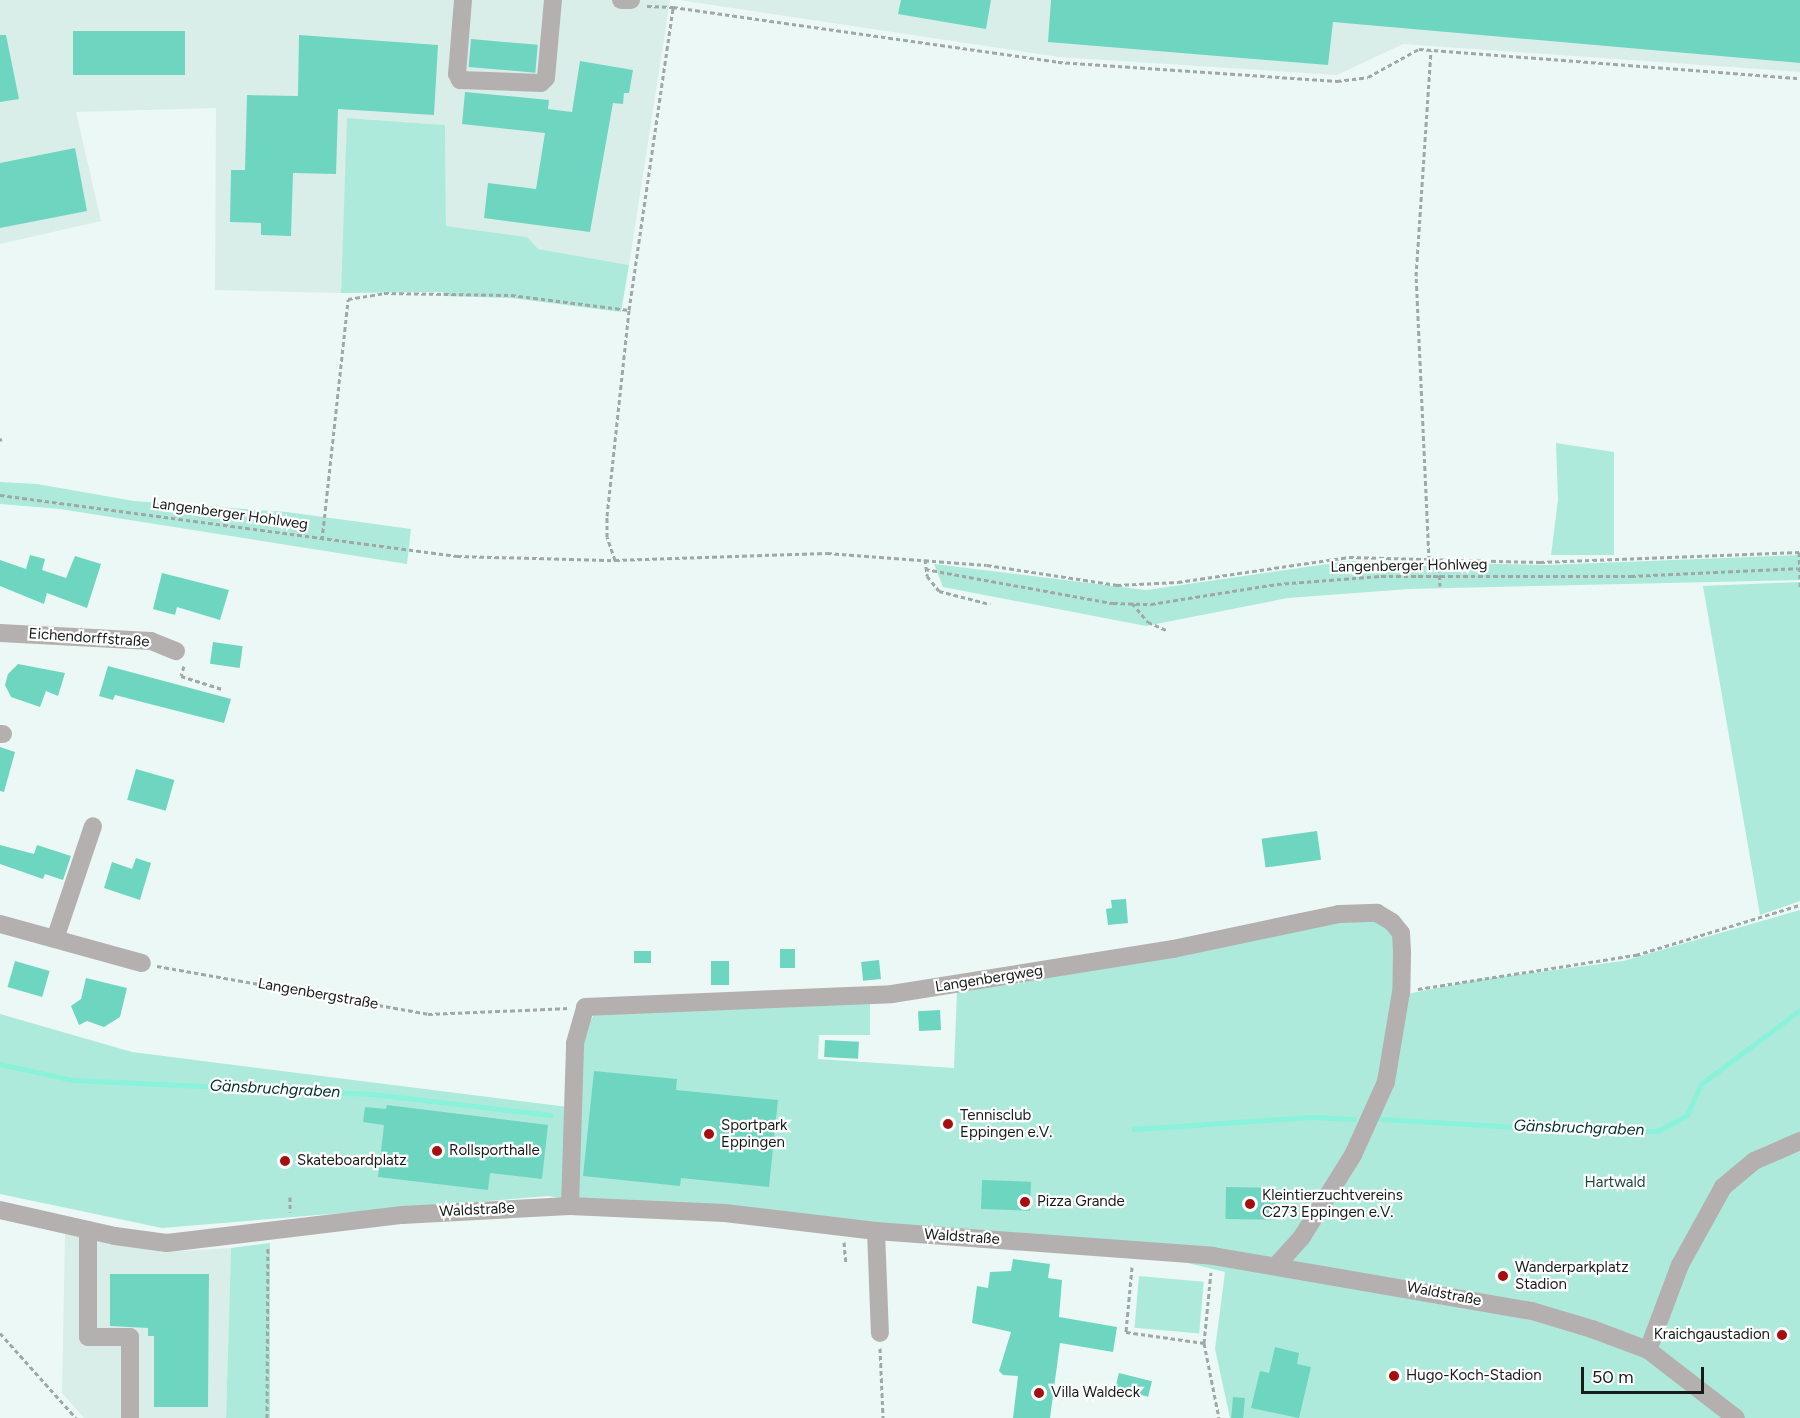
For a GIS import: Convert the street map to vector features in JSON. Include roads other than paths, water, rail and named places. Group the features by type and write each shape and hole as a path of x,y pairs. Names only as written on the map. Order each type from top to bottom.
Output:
{"street":[{"path":"463,0 457,74 460,80 541,83 546,78 553,0"},
{"name":"Eichendorffstraße","path":"0,633 151,641 174,650"},
{"path":"55,939 93,826"},
{"name":"Langenbergweg","path":"570,1206 575,1043 585,1007 892,994 1162,951 1339,914 1377,913 1392,922 1401,933 1401,992 1386,1082 1353,1155 1302,1237 1276,1266"},
{"path":"0,924 142,963"},
{"path":"1648,1350 1680,1265 1723,1187 1754,1161 1800,1142"},
{"name":"Waldstraße","path":"0,1210 88,1230 167,1243 402,1215 570,1206 725,1213 876,1231 1213,1256 1532,1311 1648,1350 1736,1418"},
{"path":"88,1230 88,1337 130,1337 130,1418"},
{"path":"876,1231 880,1333"}],"waterway":[{"name":"Gänsbruchgraben","path":"1381,1119 1603,1132 1658,1131 1687,1115 1701,1084 1800,1010"},
{"name":"Gänsbruchgraben","path":"0,1064 73,1080 372,1094 551,1115"},
{"name":"Gänsbruchgraben","path":"1134,1129 1312,1117 1354,1119"}],"place":[{"name":"Tennisclub Eppingen e.V.","path":"948,1124"},
{"name":"Sportpark Eppingen","path":"709,1134"},
{"name":"Rollsporthalle","path":"437,1151"},
{"name":"Skateboardplatz","path":"285,1161"},
{"name":"Pizza Grande","path":"1025,1202"},
{"name":"Kleintierzuchtvereins C273 Eppingen e.V.","path":"1250,1204"},
{"name":"Wanderparkplatz Stadion","path":"1503,1276"},
{"name":"Kraichgaustadion","path":"1782,1335"},
{"name":"Hugo-Koch-Stadion","path":"1394,1376"},
{"name":"Villa Waldeck","path":"1039,1393"}],"park label":[{"name":"Hartwald","path":"1615,1183"}]}
